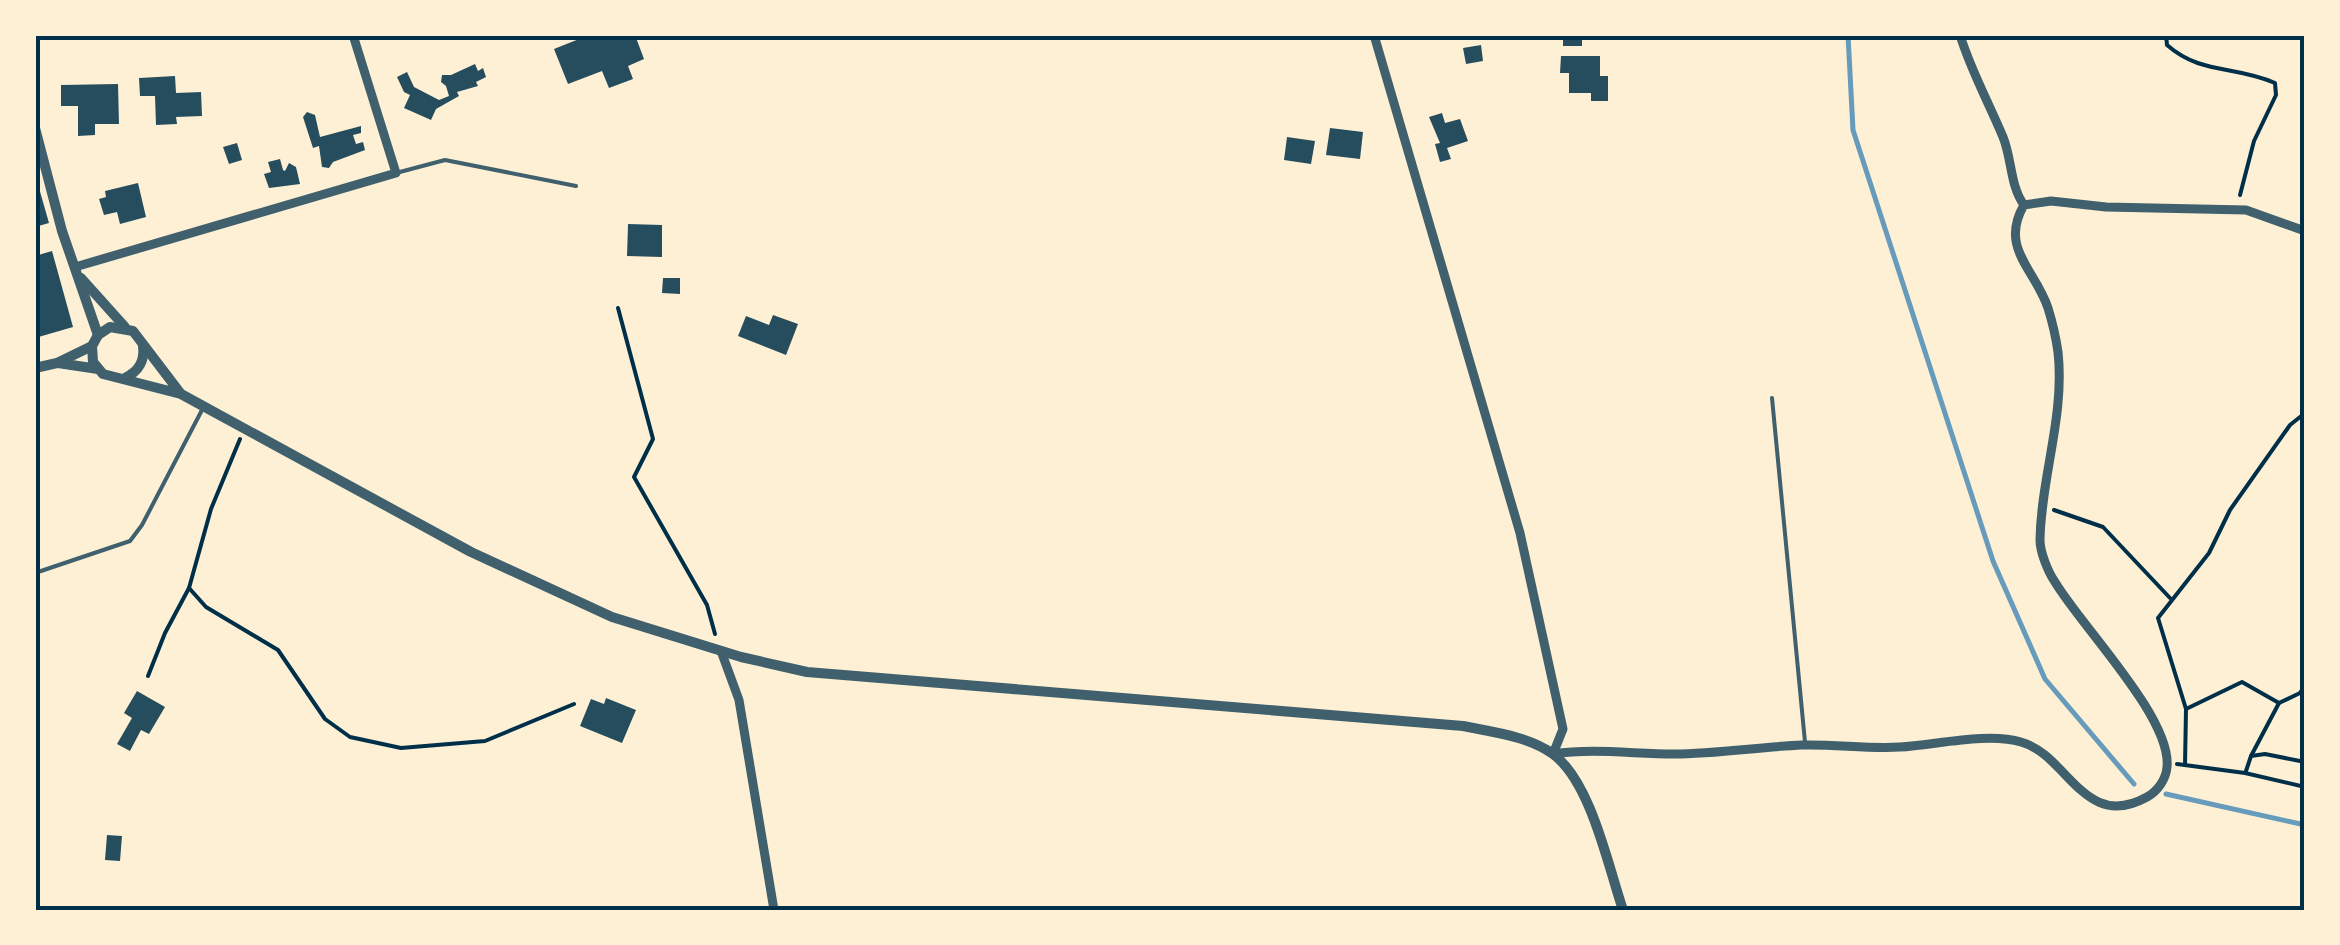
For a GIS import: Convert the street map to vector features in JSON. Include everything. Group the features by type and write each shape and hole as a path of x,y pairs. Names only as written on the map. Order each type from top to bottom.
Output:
{"street":[{"path":"76,270 396,173 353,35"},
{"path":"1374,35 1520,533 1563,729 1553,754"},
{"path":"1960,35 1982,95 2003,136 2017,196 2024,204"},
{"path":"35,128 95,340 91,354 98,369"},
{"path":"2024,204 2051,201 2106,207 2246,210 2305,231"},
{"path":"1553,754 1677,754 1806,745 1896,747 2018,740 2040,749 2081,793 2098,802 2128,806 2152,795 2164,780 2168,763 2150,711 2053,580 2040,544 2056,423 2058,353 2047,306 2015,242 2015,221 2024,204"},
{"path":"76,270 125,327 133,331 181,394"},
{"path":"35,368 57,363 110,327 125,327"},
{"path":"125,378 142,361 143,345"},
{"path":"57,363 98,369 110,377 181,394 471,552 612,617 720,651 807,672 1463,726 1509,735 1553,754 1580,787 1622,910"},
{"path":"720,651 740,700 774,910"}],"lane":[{"path":"396,173 444,160 576,186"},
{"path":"1772,398 1806,745"},
{"path":"35,574 130,541 204,407"}],"path":[{"path":"2166,35 2167,45 2184,60 2254,74 2274,83 2276,94 2254,141 2237,210"},
{"path":"618,308 652,439 634,477 707,606 720,651"},
{"path":"2185,765 2186,708 2158,618 2209,553 2230,510 2290,425 2305,413"},
{"path":"148,676 189,588 211,509 245,430"},
{"path":"2044,508 2104,527 2172,600"},
{"path":"189,588 206,608 278,650 326,719 350,738 401,748 485,741 574,704"},
{"path":"2186,708 2242,682 2280,703"},
{"path":"2245,773 2280,703 2300,693 2305,685"},
{"path":"2251,756 2265,754 2305,762"},
{"path":"2168,763 2245,773 2305,788"}],"building":[{"path":"589,35 635,35 644,59 628,66 633,79 609,88 602,71 568,84 554,49"},
{"path":"1563,36 1582,37 1582,46 1563,46"},
{"path":"1481,45 1483,61 1466,64 1463,48"},
{"path":"1561,56 1600,56 1600,76 1608,76 1608,101 1591,101 1591,93 1569,93 1569,73 1560,73"},
{"path":"475,64 478,71 483,68 486,77 476,82 478,86 457,92 459,96 436,109 431,120 404,108 410,95 404,92 397,77 407,72 414,87 439,100 449,96 441,82 442,75"},
{"path":"175,76 176,93 201,92 202,116 176,117 177,124 156,125 155,96 140,96 139,78"},
{"path":"118,84 119,124 95,124 95,135 78,136 78,106 61,106 61,85"},
{"path":"307,112 315,115 320,137 361,126 361,133 353,135 356,144 363,142 365,150 333,162 329,168 322,167 319,146 313,148 303,117"},
{"path":"1442,113 1445,123 1460,119 1468,141 1447,148 1451,159 1440,162 1435,144 1440,143 1429,117"},
{"path":"1330,128 1363,132 1360,159 1326,155"},
{"path":"1287,137 1315,141 1311,164 1284,160"},
{"path":"237,143 242,160 229,164 223,147"},
{"path":"280,159 285,171 289,163 296,167 300,184 269,188 264,174 271,172 268,162"},
{"path":"35,174 49,223 35,227"},
{"path":"138,183 146,217 120,224 117,212 104,215 99,199 106,197 105,191"},
{"path":"628,224 662,225 662,257 627,256"},
{"path":"52,251 73,327 35,338 35,256"},
{"path":"663,278 680,278 680,294 662,293"},
{"path":"773,315 798,324 786,355 738,336 746,316 769,325"},
{"path":"137,691 165,707 149,734 141,730 130,751 117,744 132,718 124,713"},
{"path":"606,698 636,710 622,743 580,726 591,699 604,704"},
{"path":"107,835 122,836 120,861 105,860"}],"waterway":[{"path":"1848,35 1853,130 1993,561 2045,679 2134,784"},
{"path":"2166,794 2305,825"}]}
